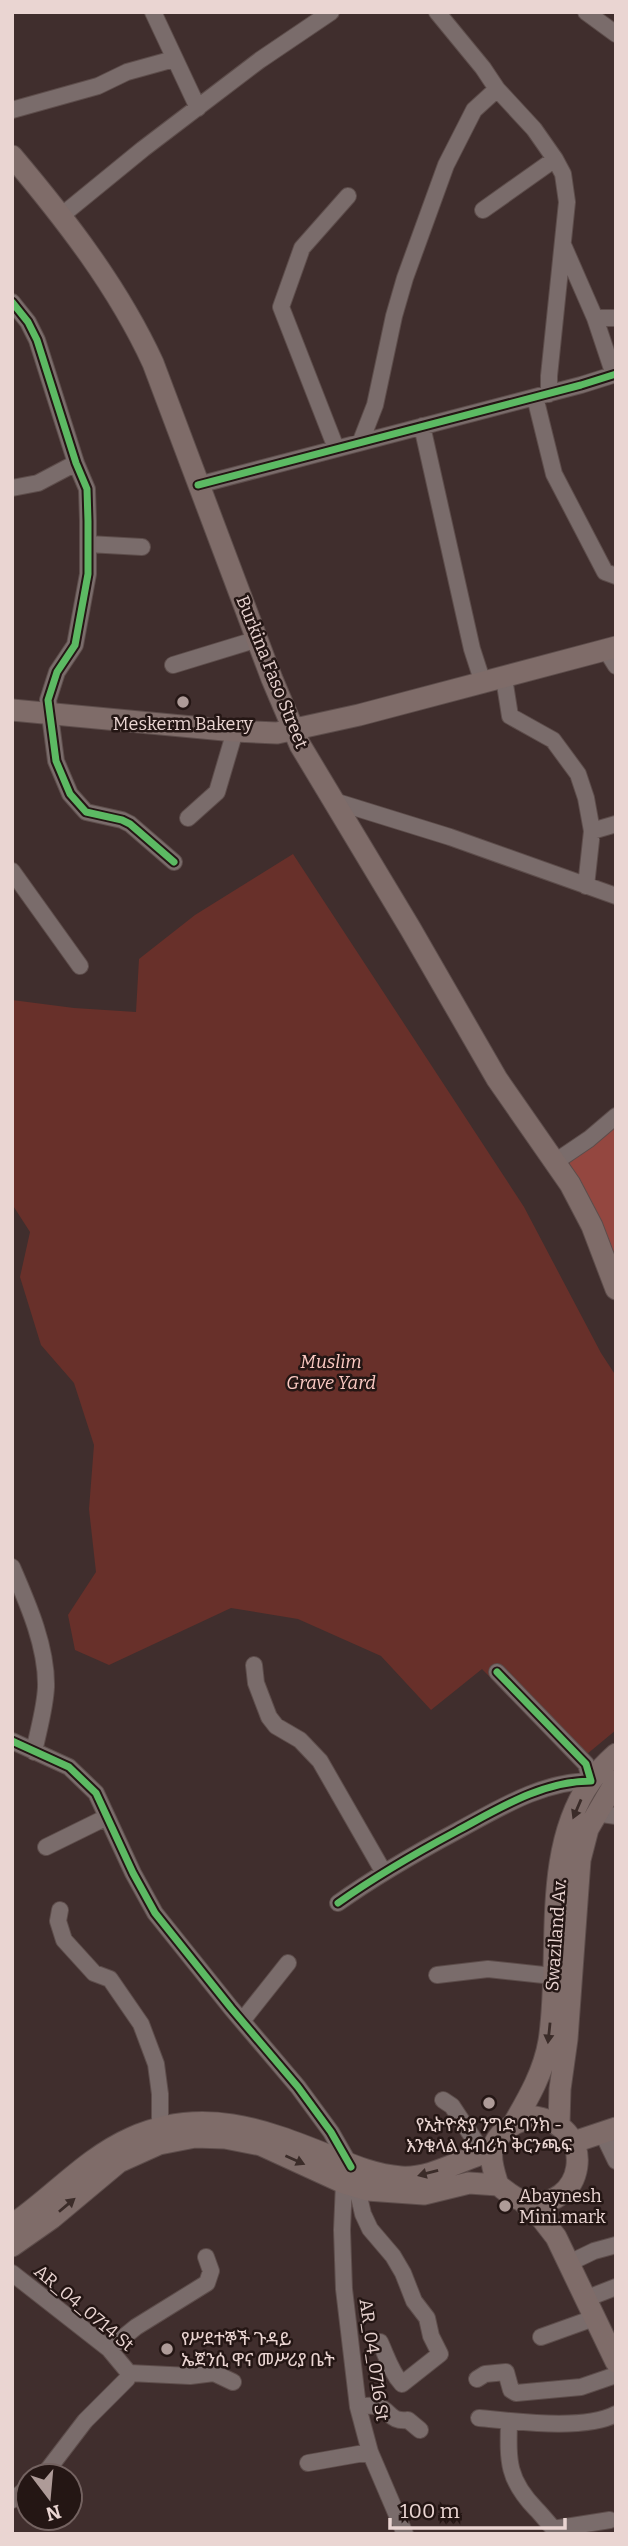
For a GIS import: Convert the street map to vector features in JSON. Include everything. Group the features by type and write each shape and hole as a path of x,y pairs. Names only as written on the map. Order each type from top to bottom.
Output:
{"main road":[{"name":"Burkina Faso Street","path":"14,162 61,216 111,285 136,327 153,363 293,731 497,1079 570,1184 592,1226 616,1289"},
{"path":"12,710 235,731 293,731 612,654"},
{"name":"Swaziland Av.","path":"514,2123 533,2091 549,2040 557,1894 562,1855 573,1815 591,1781 616,1754"},
{"name":"Swaziland Av.","path":"559,2124 580,1860 588,1829 606,1815 616,1781"},
{"path":"351,2179 386,2175 420,2176 488,2152 502,2133 514,2123 537,2117 559,2124 574,2142 578,2154 578,2166 558,2213 556,2237"},
{"path":"12,2225 92,2161 134,2136 178,2123 215,2121 247,2126 334,2158 351,2179"},
{"path":"574,2142 609,2130"},
{"path":"12,2246 52,2218 119,2162 142,2149 179,2140 225,2138 261,2145 351,2179 412,2194 469,2183 498,2185 542,2219 556,2237 616,2362"},
{"path":"488,2152 498,2185"},
{"path":"523,2202 546,2201 568,2188"}],"street":[{"path":"153,12 198,108"},
{"path":"61,216 260,60 331,12"},
{"path":"437,12 497,89 522,114 563,174 567,190 564,246 542,396 550,460 560,487 604,572 616,576"},
{"path":"586,12 616,34"},
{"path":"12,110 98,86 142,67 174,59"},
{"path":"361,442 374,405 405,278 443,175 474,110 497,89"},
{"path":"483,210 555,159"},
{"path":"336,448 281,307 302,248 348,196"},
{"path":"198,485 542,396 615,374 595,318 564,246"},
{"path":"12,302 37,340 76,463 87,489 88,574 75,645 57,672 51,687 48,713 56,761 70,794 86,812 130,824 174,862"},
{"path":"595,318 616,318"},
{"path":"422,426 472,649 493,681 510,717 553,740 578,774 592,831 586,886"},
{"path":"12,488 38,483 76,463"},
{"path":"88,544 142,547"},
{"path":"173,665 258,639"},
{"path":"188,818 217,792 235,731"},
{"path":"334,801 450,836 616,896"},
{"path":"592,831 616,824"},
{"path":"12,871 80,967"},
{"path":"555,1162 616,1116"},
{"path":"12,1567 32,1620 45,1669 44,1703 34,1752"},
{"path":"254,1665 258,1691 269,1717 276,1726 300,1740 320,1761 383,1871"},
{"path":"338,1903 383,1871 507,1804 550,1787 576,1781 591,1781 586,1764 497,1672"},
{"path":"12,1741 69,1767 96,1793 143,1894 155,1913 305,2096 331,2132 370,2229 393,2256 414,2301 427,2318 431,2336 440,2354 402,2384 393,2374 380,2342"},
{"path":"46,1847 107,1817"},
{"path":"60,1910 58,1922 64,1940 94,1973 110,1979 141,2024 156,2064 160,2094 160,2128"},
{"path":"242,2021 288,1963"},
{"path":"437,1975 488,1969 554,1976"},
{"path":"443,2100 452,2106 488,2152"},
{"path":"609,2130 616,2161"},
{"name":"AR_04_0716 St","path":"351,2179 342,2230 344,2289 358,2407 370,2452 405,2534"},
{"path":"567,2264 594,2251 616,2245"},
{"path":"109,2349 136,2327 207,2283 211,2271 206,2257"},
{"name":"AR_04_0714 St","path":"12,2273 109,2349 128,2376 190,2376 214,2373 233,2382"},
{"path":"585,2299 616,2287"},
{"path":"541,2337 594,2318"},
{"path":"477,2379 485,2374 506,2372 511,2389 516,2393 580,2387 616,2375"},
{"path":"54,2462 85,2421 128,2376"},
{"path":"358,2407 380,2405 392,2417 400,2421 408,2420 420,2430"},
{"path":"479,2418 583,2422 616,2414"},
{"path":"509,2421 509,2456 516,2484 521,2494 556,2531 610,2520"},
{"path":"309,2463 370,2452"}],"green space":[{"name":"Muslim Grave Yard","path":"293,854 524,1207 601,1353 616,1376 616,1730 575,1764 482,1669 431,1710 381,1656 298,1619 231,1608 109,1665 75,1650 68,1615 96,1572 89,1509 94,1445 74,1383 41,1345 20,1277 30,1232 12,1204 12,1000 136,1012 139,959 195,915"}],"shaded area":[{"path":"616,1122 616,1262 564,1152"}],"cycle path":[{"path":"12,302 28,322 37,340 76,463 87,489 88,574 75,645 57,672 48,700 56,761 70,794 86,812 130,824 174,862"},
{"path":"198,485 616,374"},
{"path":"338,1903 411,1856 504,1806 555,1786 591,1781 586,1764 497,1672"},
{"path":"12,1741 69,1767 96,1793 155,1913 298,2087 331,2132 351,2167"}],"place":[{"name":"Meskerm Bakery","path":"183,702"},
{"name":"የኢትዮጵያ ንግድ ባንክ - እንቁላል ፋብሪካ ቅርንጫፍ","path":"489,2103"},
{"name":"Abaynesh Mini.mark","path":"505,2206"},
{"name":"የሥደተኞች ጉዳይ ኤጀንሲ ዋና መሥሪያ ቤት","path":"167,2349"}]}
